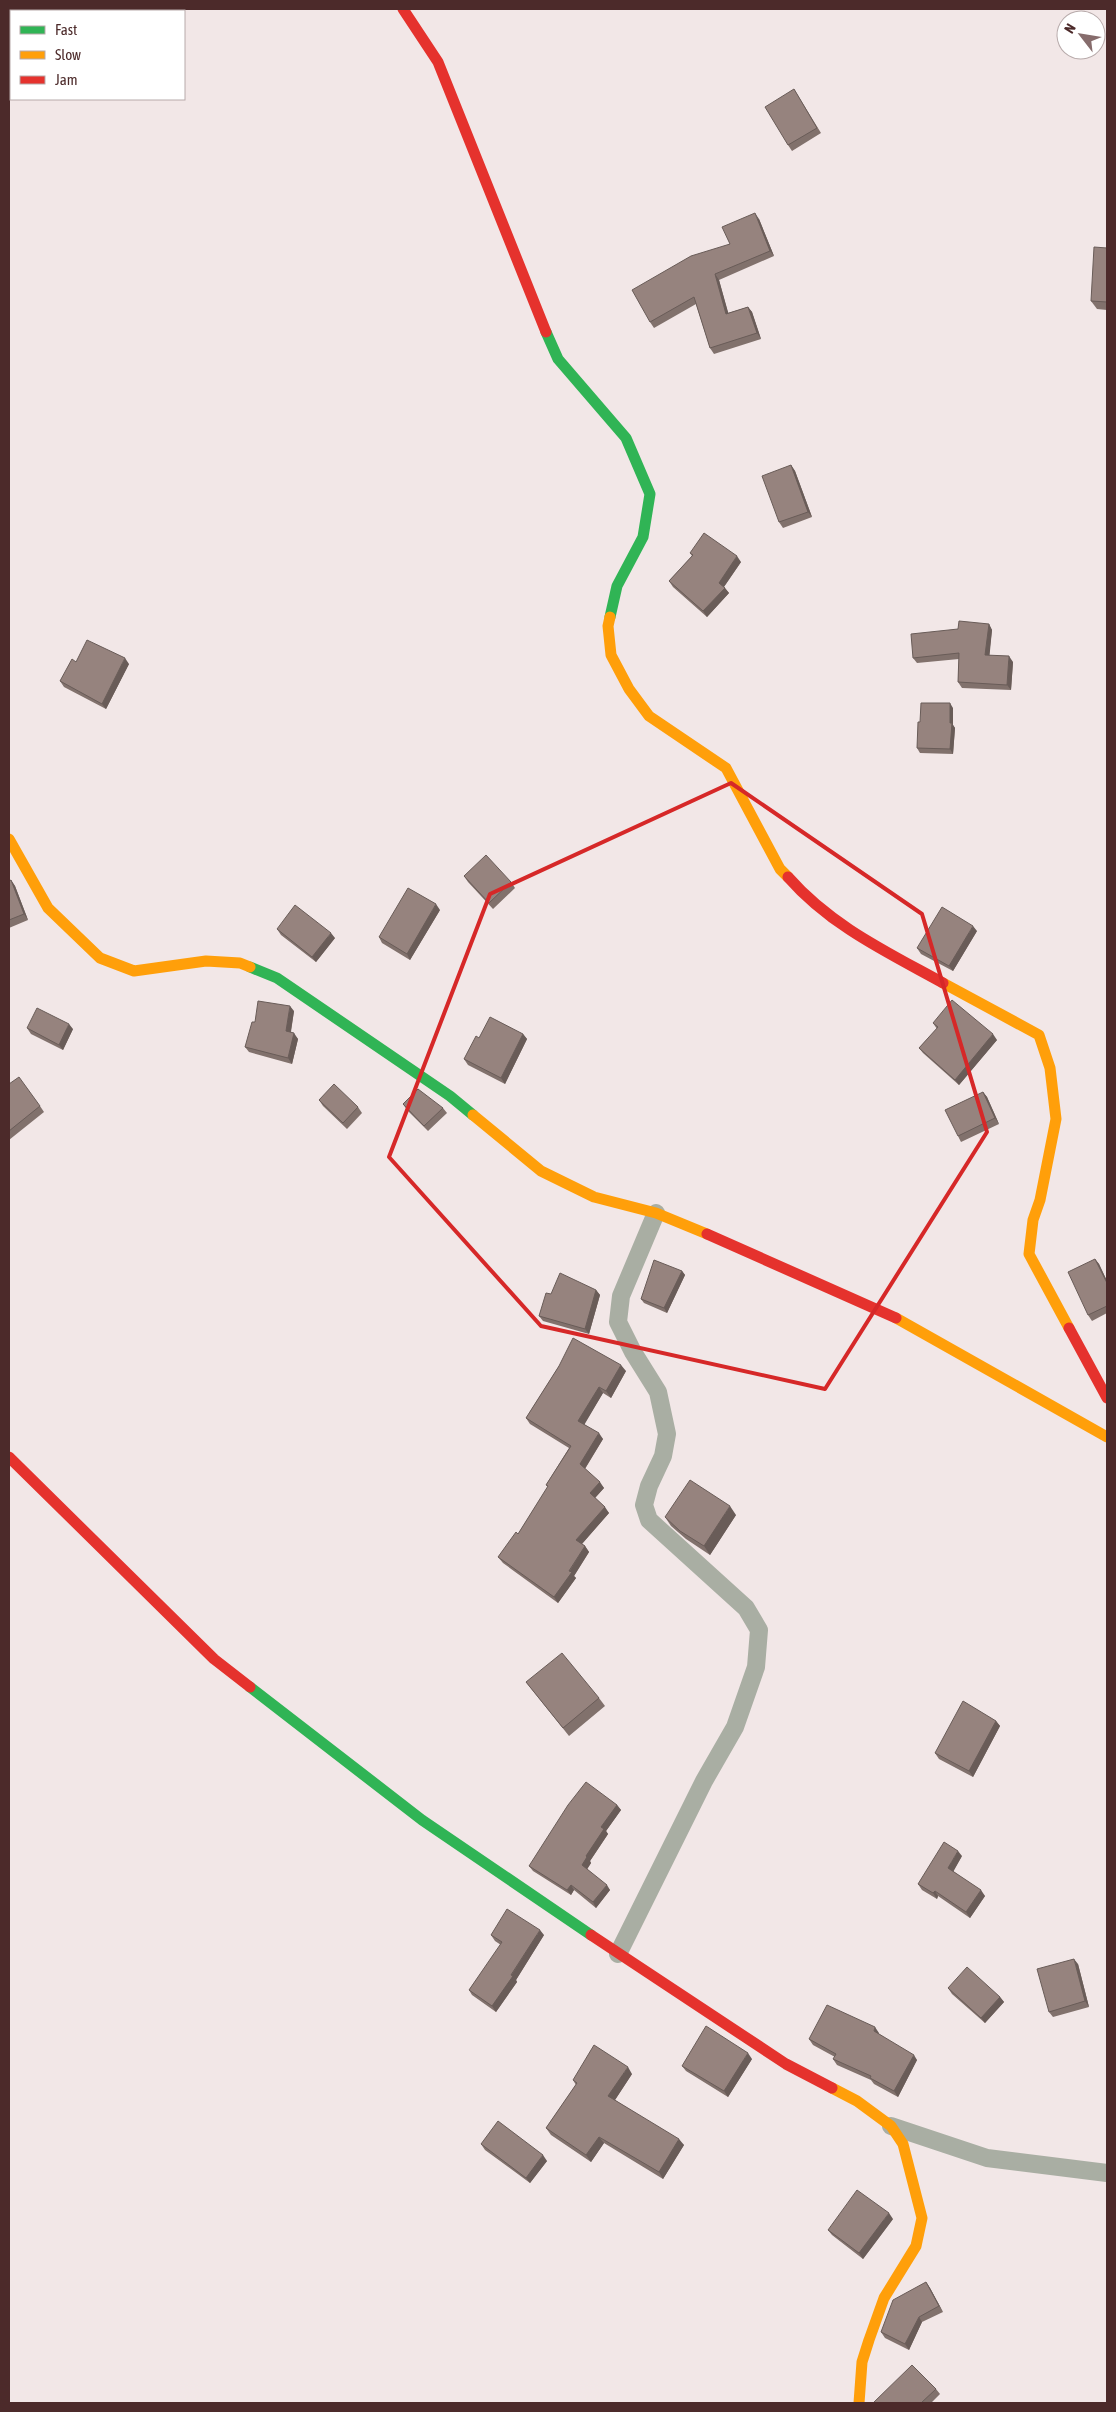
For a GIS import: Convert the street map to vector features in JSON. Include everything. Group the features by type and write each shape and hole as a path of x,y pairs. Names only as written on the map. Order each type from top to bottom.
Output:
{"street":[{"path":"403,9 438,62 539,316 558,359 626,438 650,494 643,537 617,586 608,626 611,655 624,681 649,716 726,768 780,869 810,901 843,926 884,950 1039,1035 1050,1068 1056,1119 1040,1200 1033,1220 1029,1254 1107,1398"},
{"path":"9,839 48,908 100,958 134,971 206,961 240,963 277,978 450,1096 541,1171 594,1197 656,1213 737,1246 908,1324 1107,1437"},
{"path":"618,1954 704,1781 735,1727 756,1667 759,1630 746,1608 649,1520 644,1505 649,1486 663,1456 667,1434 658,1392 633,1352 618,1322 621,1296 656,1213"},
{"path":"9,1457 214,1658 422,1820 618,1954 786,2064 857,2100 891,2126 903,2144 922,2218 916,2246 884,2298 869,2340 862,2362 859,2403"},
{"path":"891,2126 987,2158 1107,2173"}],"highlighted area":[{"path":"731,783 922,914 987,1132 825,1389 541,1326 389,1157 490,894"}],"building":[{"path":"794,89 817,128 788,145 765,107"},
{"path":"755,213 770,251 715,274 726,314 748,307 757,333 710,348 694,297 650,322 632,290 691,256 730,244 722,227"},
{"path":"1094,247 1107,248 1107,302 1091,301"},
{"path":"791,465 808,512 779,522 762,476"},
{"path":"704,533 737,556 719,583 725,588 703,611 669,581 693,555 690,553"},
{"path":"959,621 989,624 985,655 1009,656 1007,685 958,682 959,653 913,658 911,634 958,629"},
{"path":"87,640 125,658 102,704 60,681 72,659 76,662"},
{"path":"921,703 950,703 950,723 952,723 950,749 917,748"},
{"path":"486,855 511,882 489,903 464,876"},
{"path":"11,880 24,914 9,920 9,881"},
{"path":"408,888 436,904 407,954 379,937"},
{"path":"295,905 331,933 312,957 277,929"},
{"path":"942,907 973,926 949,966 917,948"},
{"path":"952,1000 993,1034 955,1080 919,1048 938,1027 933,1023"},
{"path":"258,1001 290,1006 286,1031 294,1033 288,1058 245,1047 252,1022 255,1022"},
{"path":"37,1008 69,1024 59,1045 27,1028"},
{"path":"490,1017 523,1034 501,1078 464,1059 476,1036 479,1038"},
{"path":"19,1077 40,1106 9,1131 9,1084"},
{"path":"334,1084 358,1107 343,1123 319,1100"},
{"path":"418,1089 443,1108 424,1126 403,1104"},
{"path":"983,1092 995,1118 958,1136 945,1110"},
{"path":"1095,1259 1107,1283 1107,1306 1088,1315 1068,1272"},
{"path":"654,1260 682,1271 664,1308 641,1299"},
{"path":"560,1273 596,1290 585,1329 539,1316 546,1293 551,1294"},
{"path":"573,1338 621,1365 606,1391 599,1387 578,1421 599,1433 580,1464 600,1482 590,1493 605,1507 576,1540 585,1546 569,1571 572,1572 554,1597 498,1557 516,1532 518,1534 571,1446 526,1418 559,1366"},
{"path":"690,1480 730,1506 704,1546 680,1531 665,1517"},
{"path":"562,1653 599,1698 563,1728 526,1682"},
{"path":"963,1701 996,1721 969,1771 935,1753"},
{"path":"586,1782 617,1805 601,1827 604,1829 582,1865 607,1885 593,1902 571,1885 567,1890 529,1866 568,1805"},
{"path":"944,1842 958,1851 948,1868 981,1890 966,1912 935,1891 933,1893 918,1884"},
{"path":"507,1909 540,1930 511,1975 513,1976 492,2006 469,1990 502,1942 491,1935"},
{"path":"1074,1959 1085,2001 1049,2012 1037,1969"},
{"path":"967,1967 1000,1997 981,2018 948,1988"},
{"path":"827,2005 875,2027 874,2031 914,2055 894,2091 870,2078 871,2076 833,2059 836,2054 809,2039"},
{"path":"706,2026 748,2053 724,2091 682,2066"},
{"path":"594,2045 628,2067 608,2096 679,2139 659,2172 599,2137 586,2155 546,2128 577,2083 573,2080"},
{"path":"498,2121 543,2155 526,2178 481,2144"},
{"path":"857,2190 889,2213 859,2253 828,2230"},
{"path":"926,2282 939,2306 919,2317 905,2344 881,2332 893,2300"},
{"path":"912,2365 936,2389 921,2403 873,2403"}],"traffic: fast":[{"path":"546,332 558,359 626,438 650,494 643,537 617,586 610,617"},
{"path":"250,967 277,978 450,1096 473,1115"},
{"path":"250,1687 422,1820 591,1935"}],"traffic: slow":[{"path":"610,617 608,626 611,655 629,689 649,716 726,768 780,869 788,877"},
{"path":"9,839 48,908 100,958 134,971 206,961 240,963 250,967"},
{"path":"943,983 1039,1035 1050,1068 1056,1119 1040,1200 1033,1220 1029,1254 1069,1328"},
{"path":"473,1115 541,1171 594,1197 656,1213 707,1234"},
{"path":"896,1318 1107,1437"},
{"path":"832,2088 857,2101 891,2126 903,2144 922,2218 916,2246 884,2298 869,2340 862,2362 859,2403"}],"traffic: jam":[{"path":"403,9 438,62 546,332"},
{"path":"788,877 822,910 841,924 881,949 943,983"},
{"path":"707,1234 896,1318"},
{"path":"1069,1328 1107,1398"},
{"path":"9,1457 214,1659 250,1687"},
{"path":"591,1935 786,2064 832,2088"}]}
